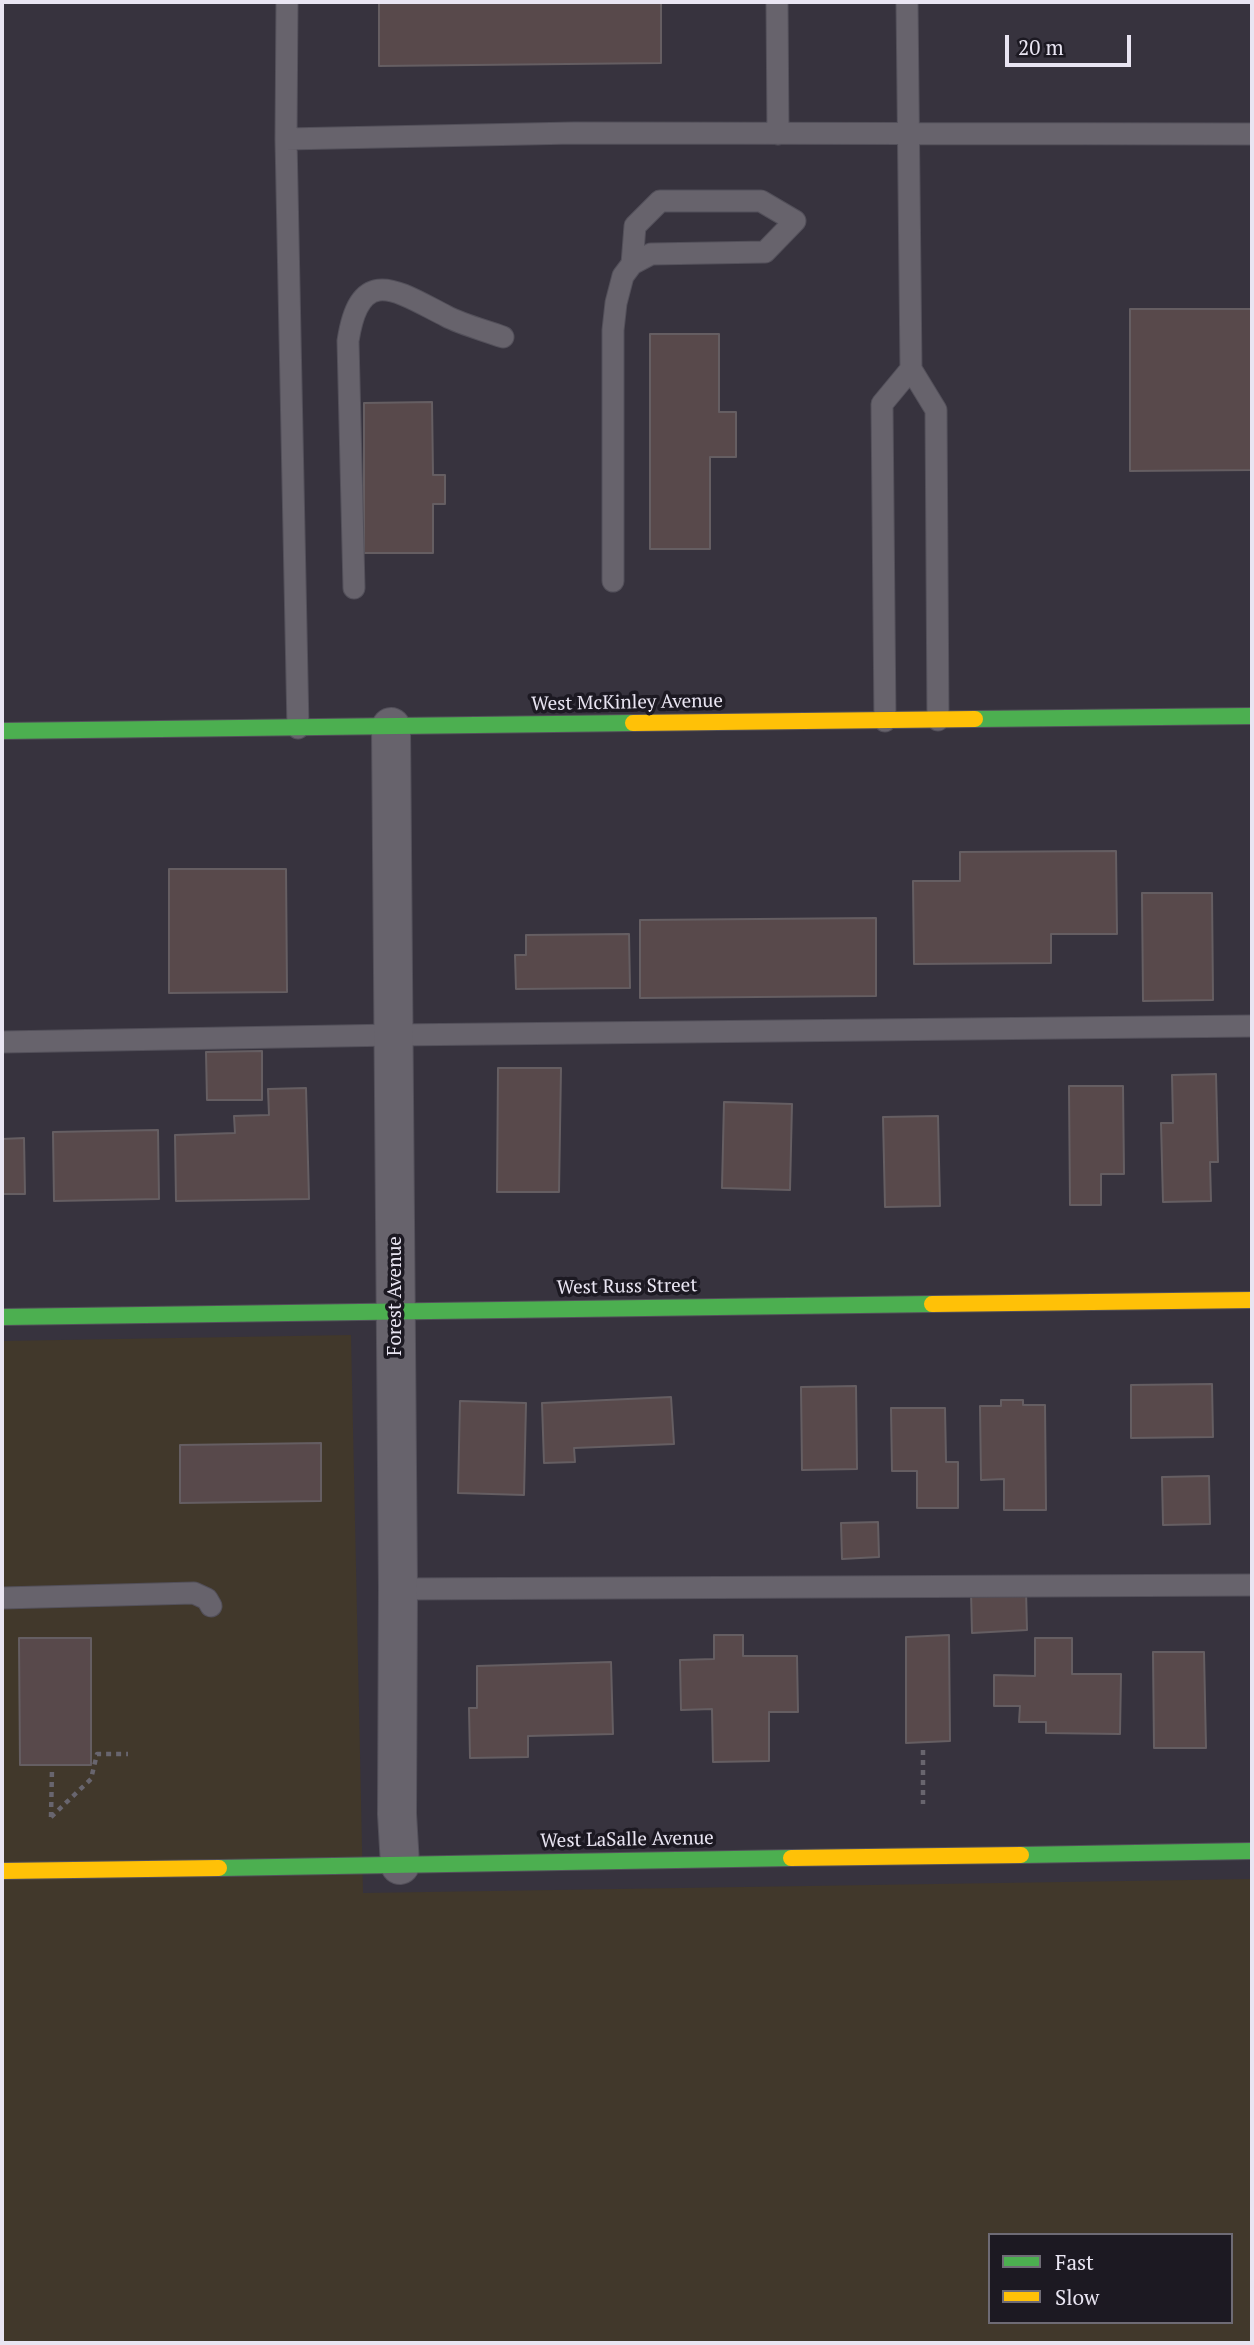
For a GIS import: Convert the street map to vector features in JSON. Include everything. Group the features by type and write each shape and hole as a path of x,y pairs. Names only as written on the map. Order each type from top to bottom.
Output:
{"street":[{"name":"West McKinley Avenue","path":"2,732 1252,716"},
{"name":"Forest Avenue","path":"391,727 398,1589 397,1814 400,1865"},
{"name":"West Russ Street","path":"2,1317 1252,1300"},
{"name":"West LaSalle Avenue","path":"2,1871 1252,1851"}],"lane":[{"path":"287,2 286,139 298,728"},
{"path":"776,2 778,134"},
{"path":"907,2 911,369 936,410 938,720"},
{"path":"286,139 574,133 1252,134"},
{"path":"613,581 613,330 623,276 632,264 651,254 765,251 794,221 761,201 660,201 635,226 632,264"},
{"path":"354,588 348,341 352,316 357,307 362,299 373,292 388,289 422,302 447,317 503,337"},
{"path":"885,721 882,404 911,369"},
{"path":"2,1042 1252,1026"},
{"path":"398,1589 1252,1585"},
{"path":"2,1598 194,1593 207,1599 211,1606"}],"path":[{"path":"923,1750 923,1804"},
{"path":"52,1769 51,1817 91,1779 97,1754 128,1754"}],"shaded area":[{"path":"351,1335 363,1893 1252,1879 1252,2343 2,2343 2,1341"}],"building":[{"path":"379,2 661,2 661,63 379,66"},
{"path":"1130,309 1252,309 1252,470 1130,471"},
{"path":"650,334 719,334 719,412 736,412 736,457 710,457 710,549 650,549"},
{"path":"432,402 433,475 445,475 445,504 433,504 433,553 364,553 364,403"},
{"path":"1116,851 1117,934 1051,934 1051,963 914,964 913,881 960,881 960,852"},
{"path":"169,869 286,869 287,992 169,993"},
{"path":"1142,893 1212,893 1213,1000 1143,1001"},
{"path":"876,918 876,996 640,998 640,920"},
{"path":"629,934 630,988 516,989 515,955 526,955 526,935"},
{"path":"262,1051 262,1100 207,1100 206,1052"},
{"path":"498,1068 561,1068 559,1192 497,1192"},
{"path":"1216,1074 1218,1162 1210,1162 1211,1201 1163,1202 1161,1123 1173,1123 1172,1075"},
{"path":"1069,1086 1123,1086 1124,1174 1101,1174 1101,1205 1070,1205"},
{"path":"306,1088 309,1199 176,1201 175,1135 235,1133 234,1116 269,1115 268,1089"},
{"path":"724,1102 792,1104 790,1190 722,1188"},
{"path":"938,1116 940,1206 885,1207 883,1117"},
{"path":"158,1130 159,1199 54,1201 53,1132"},
{"path":"24,1138 25,1194 2,1194 2,1139"},
{"path":"1212,1384 1213,1437 1131,1438 1131,1385"},
{"path":"856,1386 857,1469 802,1470 801,1387"},
{"path":"671,1397 674,1444 574,1448 575,1462 544,1463 542,1403"},
{"path":"1001,1400 1023,1400 1023,1405 1045,1405 1046,1510 1004,1510 1004,1479 981,1480 980,1406 1001,1406"},
{"path":"460,1401 526,1403 524,1495 458,1493"},
{"path":"891,1408 945,1408 946,1462 958,1462 958,1508 917,1508 917,1471 892,1471"},
{"path":"321,1443 321,1501 180,1503 180,1445"},
{"path":"1209,1476 1210,1524 1163,1525 1162,1477"},
{"path":"878,1522 879,1557 842,1559 841,1523"},
{"path":"1026,1590 1027,1630 972,1633 971,1592"},
{"path":"714,1635 743,1635 743,1656 797,1656 798,1712 769,1712 769,1761 713,1762 712,1709 681,1710 680,1660 714,1659"},
{"path":"949,1635 950,1741 906,1743 906,1637"},
{"path":"19,1638 91,1638 91,1765 20,1765"},
{"path":"1035,1638 1072,1638 1072,1674 1121,1674 1120,1734 1046,1733 1046,1722 1019,1722 1020,1706 994,1706 994,1675 1035,1676"},
{"path":"1153,1652 1204,1652 1206,1748 1154,1748"},
{"path":"611,1662 613,1734 528,1736 528,1757 470,1758 469,1708 477,1708 477,1666"}],"traffic: fast":[{"path":"975,719 1252,716"},
{"path":"2,731 633,723"},
{"path":"2,1317 932,1304"},
{"path":"1021,1855 1252,1851"},
{"path":"219,1868 791,1858"}],"traffic: slow":[{"path":"633,723 975,719"},
{"path":"932,1304 1252,1300"},
{"path":"791,1858 1021,1855"},
{"path":"2,1871 219,1868"}]}
